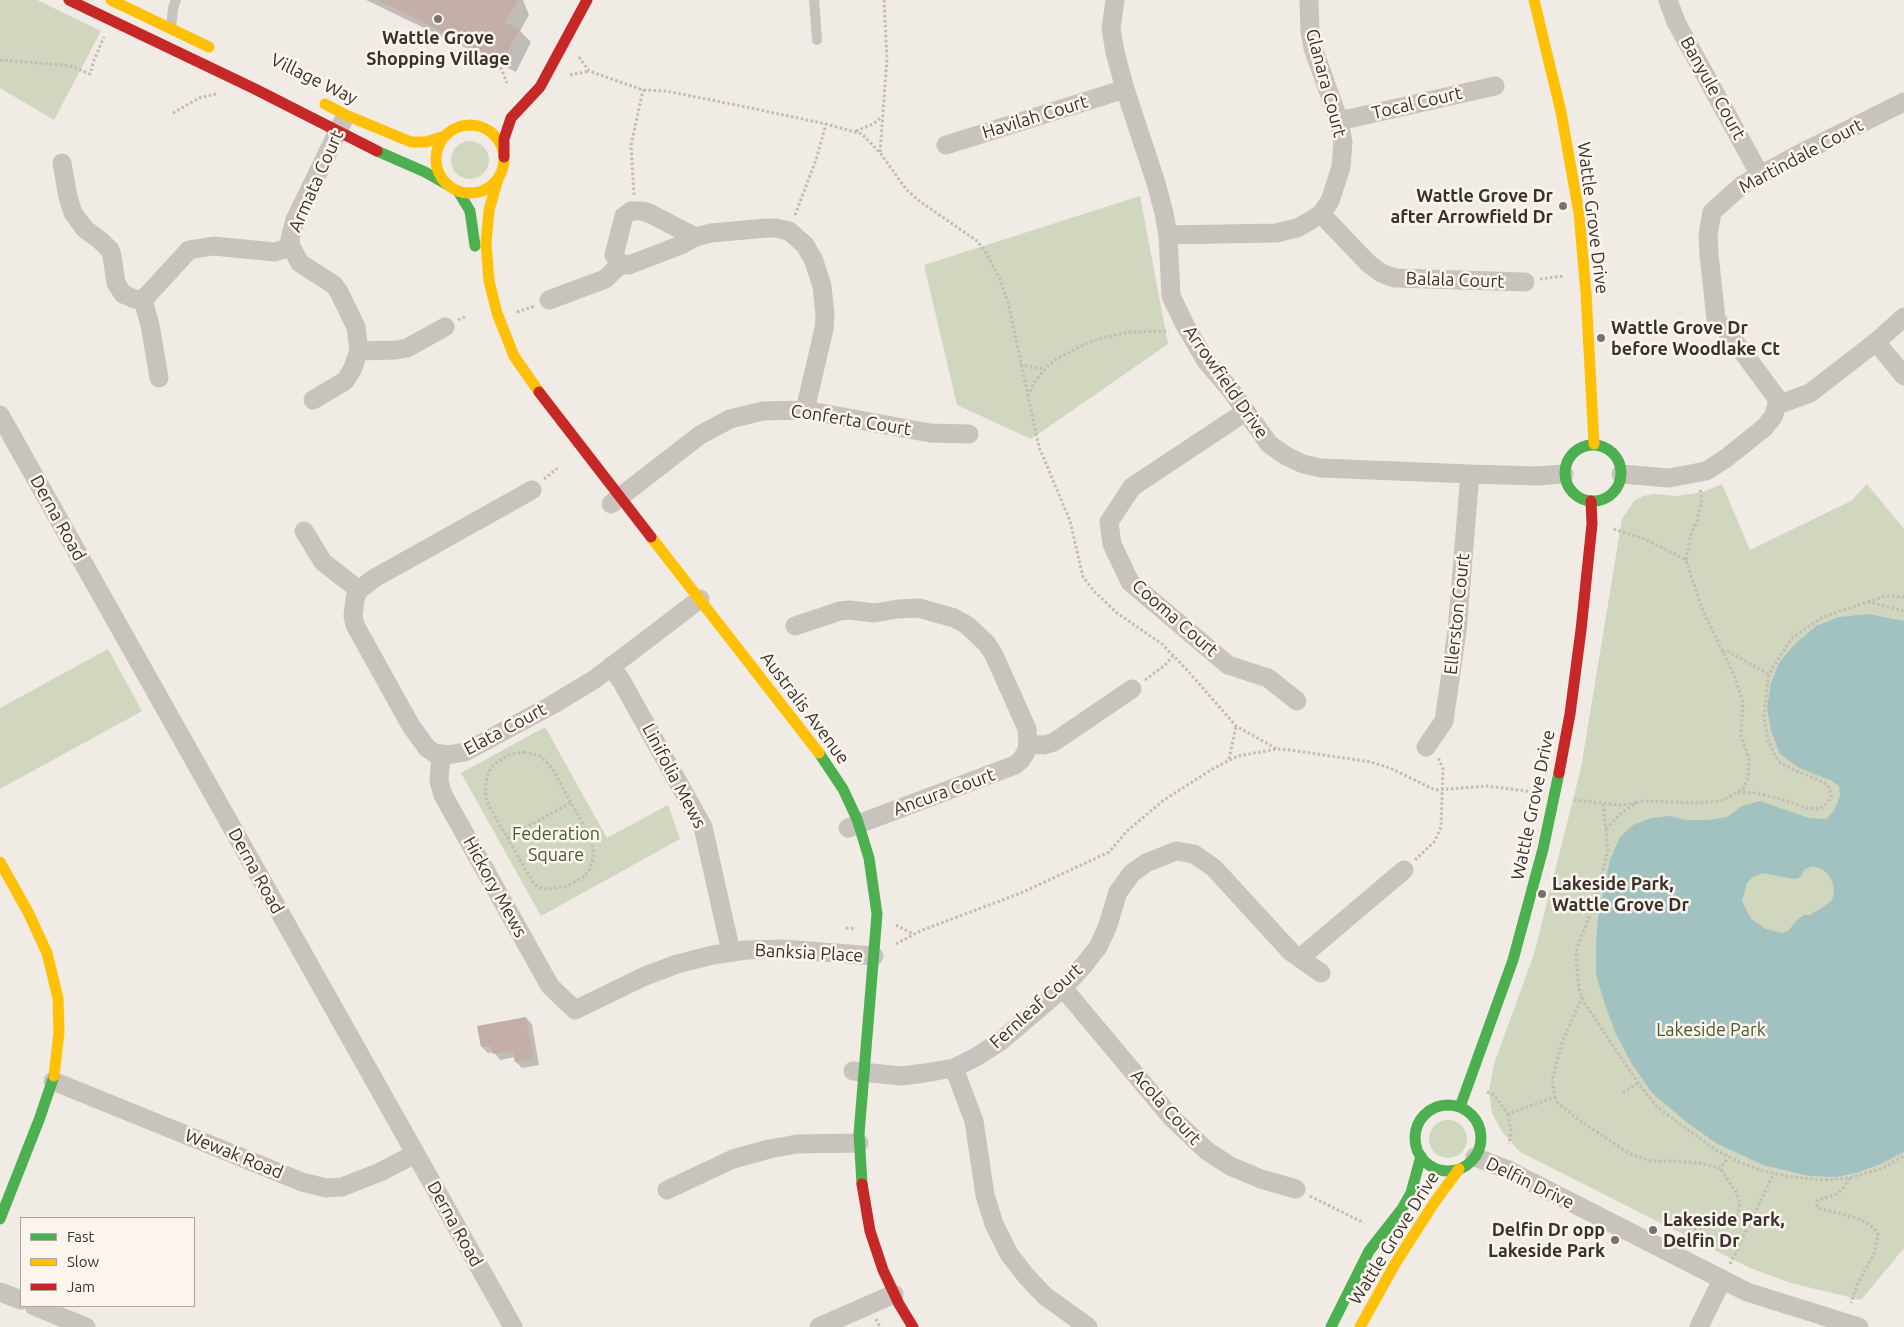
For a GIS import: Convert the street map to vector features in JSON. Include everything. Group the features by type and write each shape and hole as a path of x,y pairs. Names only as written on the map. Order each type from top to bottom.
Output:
{"street":[{"name":"Village Way","path":"69,0 255,89 342,123 411,142 426,142 445,136"},
{"name":"Village Way","path":"110,0 215,50"},
{"path":"452,188 467,193 486,189 494,184 500,176 503,167 504,138 511,118 540,87 587,0"},
{"name":"Arrowfield Drive","path":"1115,0 1111,29 1124,90 1156,182 1168,235 1171,296 1206,361 1230,389 1269,444 1286,456 1303,464 1321,468 1537,476 1564,474"},
{"name":"Glanara Court","path":"1309,0 1310,32 1313,48 1339,121 1343,142 1341,167 1330,201 1321,214"},
{"name":"Wattle Grove Drive","path":"1534,0 1561,112 1579,213 1586,293 1594,444"},
{"name":"Banyule Court","path":"1673,2 1676,22 1760,175"},
{"name":"Village Way","path":"171,29 175,39 185,48 236,72 255,89"},
{"name":"Tocal Court","path":"1339,121 1495,86"},
{"name":"Havilah Court","path":"946,145 1124,90"},
{"name":"Village Way","path":"311,97 342,123 452,188"},
{"name":"Martindale Court","path":"1777,405 1776,398 1742,350 1716,319 1708,235 1712,212 1742,185 1904,102"},
{"path":"488,116 453,130 445,136 436,152 436,161 438,170 467,204 472,219 479,286 490,327"},
{"name":"Armata Court","path":"342,123 295,220 291,230 292,247 300,263 326,279 339,292 356,327 359,351"},
{"path":"462,126 482,127 490,132 502,148 504,157"},
{"path":"62,163 73,213 85,229 110,250 116,283 123,294 142,300 150,325 159,378"},
{"name":"Australis Avenue","path":"500,176 489,210 486,243 489,281 502,328 514,356 616,500 695,602 823,777 853,826 869,858 877,924 868,956 851,1148 870,1231 900,1327"},
{"path":"695,237 649,213 636,210 628,212 623,219 614,255 621,264 629,265 681,245 695,237 767,228 789,231 800,239 809,252 817,271 824,300 824,329 805,410"},
{"path":"1168,235 1276,233 1296,228 1321,214"},
{"name":"Balala Court","path":"1321,214 1368,263 1381,273 1395,278 1525,282"},
{"name":"Armata Court","path":"142,300 189,250 213,246 275,252 292,247"},
{"path":"549,300 605,279 621,264"},
{"path":"1621,474 1669,478 1706,471 1725,460 1764,428 1773,417 1777,405 1810,393 1876,342 1904,317"},
{"path":"313,400 345,381 352,370 359,351 406,348 445,327"},
{"path":"1876,342 1904,376"},
{"path":"500,350 510,371"},
{"name":"Conferta Court","path":"616,500 685,446 722,423 747,414 763,411 805,410 930,433 968,434"},
{"name":"Cooma Court","path":"1246,412 1132,487 1109,522 1112,544 1130,582 1228,665 1268,678 1297,701"},
{"name":"Derna Road","path":"0,415 513,1327"},
{"name":"Australis Avenue","path":"548,422 616,500"},
{"path":"1594,444 1611,450 1617,457 1621,474 1612,494 1591,501 1583,499 1570,490 1564,474 1565,466 1572,452 1586,445 1594,444"},
{"name":"Ellerston Court","path":"1426,747 1444,721 1457,631 1470,474"},
{"path":"304,531 323,562 359,590 373,579 532,490"},
{"name":"Wattle Grove Drive","path":"1460,1107 1513,960 1542,849 1570,714 1592,524 1591,501"},
{"name":"Elata Court","path":"359,590 353,606 352,616 355,625 417,736 427,748 441,754 456,755 569,696 695,602"},
{"path":"794,626 840,610 874,613 919,608 954,618 978,634 994,655 1027,729 1028,744 1044,745 1054,742 1132,689"},
{"name":"Linifolia Mews","path":"611,666 622,682 703,827 731,952"},
{"name":"Ancura Court","path":"853,826 1015,765 1026,752 1028,744"},
{"name":"Hickory Mews","path":"441,754 439,781 443,795 550,986 574,1010"},
{"name":"Australis Avenue","path":"853,826 864,902"},
{"name":"Fernleaf Court","path":"858,1071 900,1076 954,1068 976,1058 1001,1042 1063,988 1098,947 1107,928 1118,892 1132,873 1146,863 1176,851 1194,854 1214,868 1291,952 1321,973"},
{"path":"0,1218 53,1081 59,1032 58,998 55,980 42,940 2,868"},
{"path":"1300,958 1404,870"},
{"name":"Australis Avenue","path":"864,929 868,956"},
{"name":"Banksia Place","path":"574,1010 645,976 677,964 731,952 765,949 800,949 868,956"},
{"name":"Acola Court","path":"1063,988 1172,1117 1207,1151 1230,1166 1261,1179 1296,1189"},
{"path":"954,1068 974,1121 985,1195 994,1224 1009,1254 1045,1296 1088,1327"},
{"name":"Wewak Road","path":"53,1081 302,1182 326,1188 342,1187 380,1172 415,1154"},
{"path":"1450,1105 1460,1107 1475,1119 1480,1128 1480,1148 1468,1164 1459,1169 1448,1171 1428,1164 1421,1156 1416,1147 1417,1126 1422,1117 1430,1110 1439,1106 1450,1105"},
{"path":"667,1190 720,1164 750,1154 796,1144 851,1148"},
{"name":"Wattle Grove Drive","path":"1331,1327 1369,1251 1402,1209 1411,1193 1421,1156"},
{"name":"Delfin Drive","path":"1475,1157 1506,1169 1726,1272 1746,1292 1859,1327"},
{"name":"Wattle Grove Drive","path":"1360,1327 1395,1264 1434,1203 1459,1169"},
{"name":"Australis Avenue","path":"857,1224 865,1252 889,1296 913,1327"},
{"path":"1699,1327 1726,1272"},
{"path":"0,1292 20,1300"},
{"path":"818,1327 889,1296"},
{"path":"36,1307 86,1327"}],"lane":[{"path":"171,29 172,8 176,0"},
{"path":"814,0 817,40"}],"path":[{"path":"880,152 887,59 884,0"},
{"path":"0,60 63,65 74,67 90,74 106,34"},
{"path":"576,52 589,71"},
{"path":"497,58 507,83"},
{"path":"562,76 589,71 643,90 666,91 826,124 862,134 872,142 906,189 918,200 977,241 998,275 1008,302 1020,365 1041,453 1070,521 1083,576 1095,592 1117,613 1155,639 1173,656 1236,726 1277,749"},
{"path":"636,210 631,170 631,145 643,90"},
{"path":"173,113 203,96 220,95"},
{"path":"856,132 883,117"},
{"path":"789,231 816,160 826,124"},
{"path":"1525,282 1567,276"},
{"path":"1028,397 1035,382 1045,369 1058,358 1098,339 1129,332 1188,330"},
{"path":"1020,365 1045,369"},
{"path":"1570,800 1620,805 1643,801 1721,802 1743,789 1748,778 1749,758 1741,736 1743,702 1734,675 1703,611 1686,560 1691,534 1697,521 1702,499 1697,473"},
{"path":"1592,524 1645,539 1686,560"},
{"path":"1738,792 1778,798 1806,808 1819,809 1830,798 1830,789 1825,783 1792,770 1778,761 1768,740 1764,718 1770,675 1793,637 1823,618 1885,596 1904,597"},
{"path":"1868,602 1904,611"},
{"path":"1722,651 1727,651 1770,675"},
{"path":"1132,689 1165,665 1173,656"},
{"path":"1229,759 1236,726"},
{"path":"1404,870 1435,841 1442,826 1443,769 1439,758 1426,747"},
{"path":"891,947 920,931 1021,892 1109,852 1144,816 1164,800 1229,759 1238,756 1277,749 1371,762 1390,768 1435,790 1487,786 1537,793"},
{"path":"516,753 532,753 540,756 552,768 572,802 589,832 594,855 589,871 575,883 558,888 542,888 534,884 490,808 485,795 488,772 500,759 516,753"},
{"path":"507,838 572,802"},
{"path":"1606,830 1620,812 1636,803"},
{"path":"1603,804 1608,851 1593,907 1577,948 1579,989 1585,1004 1638,1083 1657,1107 1685,1130 1717,1152 1774,1173 1823,1180 1850,1178 1883,1168 1904,1156"},
{"path":"1582,997 1562,1043 1552,1080 1557,1102 1576,1118 1630,1154 1651,1161 1699,1163 1720,1168 1736,1192 1740,1203 1737,1216 1727,1223 1692,1230"},
{"path":"1623,1093 1638,1083"},
{"path":"1487,1091 1494,1095 1508,1114 1511,1131 1509,1144"},
{"path":"1508,1114 1555,1097"},
{"path":"1720,1168 1729,1158"},
{"path":"1726,1272 1774,1173"},
{"path":"1850,1178 1836,1194 1818,1200 1816,1204 1818,1208 1860,1219 1874,1228 1878,1234 1875,1252 1866,1271 1856,1285 1850,1303"},
{"path":"1296,1189 1368,1225"},
{"path":"1684,1240 1692,1230 1696,1220"}],"green space":[{"path":"0,0 37,0 101,31 54,120 0,88"},
{"path":"470,141 484,146 489,160 484,174 470,179 456,174 451,160 456,146"},
{"path":"1140,196 1168,344 1031,439 957,405 924,265"},
{"name":"Lakeside Park","path":"1722,484 1750,550 1851,501 1867,484 1904,529 1904,1248 1861,1300 1791,1283 1750,1268 1520,1152 1502,1132 1492,1113 1489,1091 1494,1064 1534,954 1581,768 1622,519 1634,501 1643,496 1654,494 1676,496 1703,492"},
{"path":"108,649 142,711 0,789 0,708"},
{"name":"Federation Square","path":"545,727 607,838 668,805 680,839 541,916 461,773"},
{"path":"1448,1120 1462,1125 1467,1139 1462,1153 1448,1158 1434,1153 1429,1139 1434,1125"}],"water":[{"path":"1869,614 1904,621 1904,1152 1881,1164 1856,1173 1836,1177 1809,1176 1763,1165 1716,1143 1689,1124 1652,1093 1632,1064 1616,1034 1605,1005 1596,974 1596,944 1598,917 1610,860 1620,837 1633,825 1651,818 1670,816 1685,820 1707,820 1727,817 1742,806 1760,801 1809,818 1827,819 1834,810 1840,796 1839,786 1830,780 1799,768 1780,754 1771,731 1767,708 1771,683 1779,663 1795,644 1816,626 1839,617","holes":["1813,866 1822,869 1833,883 1834,893 1832,900 1826,905 1810,915 1804,915 1788,931 1782,933 1766,929 1751,919 1742,901 1747,883 1753,877 1762,873 1795,879 1800,877 1805,869"]}],"building":[{"path":"377,0 516,0 517,2 505,23 519,29 503,61"},
{"path":"526,1017 534,1059 515,1062 513,1051 493,1054 491,1046 481,1047 477,1026"}],"traffic: fast":[{"path":"377,151 425,172 448,185"},
{"path":"458,191 470,211 475,246"},
{"path":"1587,445 1599,445 1613,453 1621,467 1621,473 1619,484 1613,493 1599,501 1587,501 1577,496 1570,489 1565,479 1565,467 1570,457 1577,450 1587,445"},
{"path":"819,753 843,789 857,819 869,858 877,914 859,1134 862,1184"},
{"path":"1460,1107 1513,960 1543,849 1559,773"},
{"path":"0,1219 39,1120 54,1076"},
{"path":"1448,1105 1461,1108 1471,1115 1478,1125 1481,1138 1478,1151 1471,1161 1461,1168 1448,1171 1435,1168 1425,1161 1418,1151 1415,1138 1418,1125 1425,1115 1435,1108 1448,1105"},
{"path":"1331,1327 1369,1251 1402,1209 1411,1193 1421,1156"}],"traffic: slow":[{"path":"111,0 209,47"},
{"path":"1534,0 1561,112 1579,213 1586,293 1594,444"},
{"path":"325,104 346,115 411,142 426,142 445,136"},
{"path":"470,125 483,128 494,135 501,146 504,159 501,172 494,183 483,190 470,193 457,190 446,183 439,172 436,159 439,146 446,135 457,128 470,125"},
{"path":"499,176 489,210 486,243 489,281 497,313 514,356 539,392"},
{"path":"651,537 819,753"},
{"path":"0,862 28,912 47,953 58,998 59,1032 54,1076"},
{"path":"1360,1327 1395,1264 1434,1203 1459,1169"}],"traffic: jam":[{"path":"69,0 255,89 377,151"},
{"path":"504,157 504,139 511,118 540,87 587,0"},
{"path":"539,392 651,537"},
{"path":"1559,773 1570,714 1581,630 1592,524 1591,501"},
{"path":"862,1184 870,1231 883,1270 899,1304 913,1327"}],"place":[{"name":"Wattle Grove Shopping Village","path":"438,19"},
{"name":"Wattle Grove Dr after Arrowfield Dr","path":"1563,206"},
{"name":"Wattle Grove Dr before Woodlake Ct","path":"1601,338"},
{"name":"Lakeside Park, Wattle Grove Dr","path":"1542,894"},
{"name":"Lakeside Park, Delfin Dr","path":"1653,1230"},
{"name":"Delfin Dr opp Lakeside Park","path":"1615,1240"}]}
